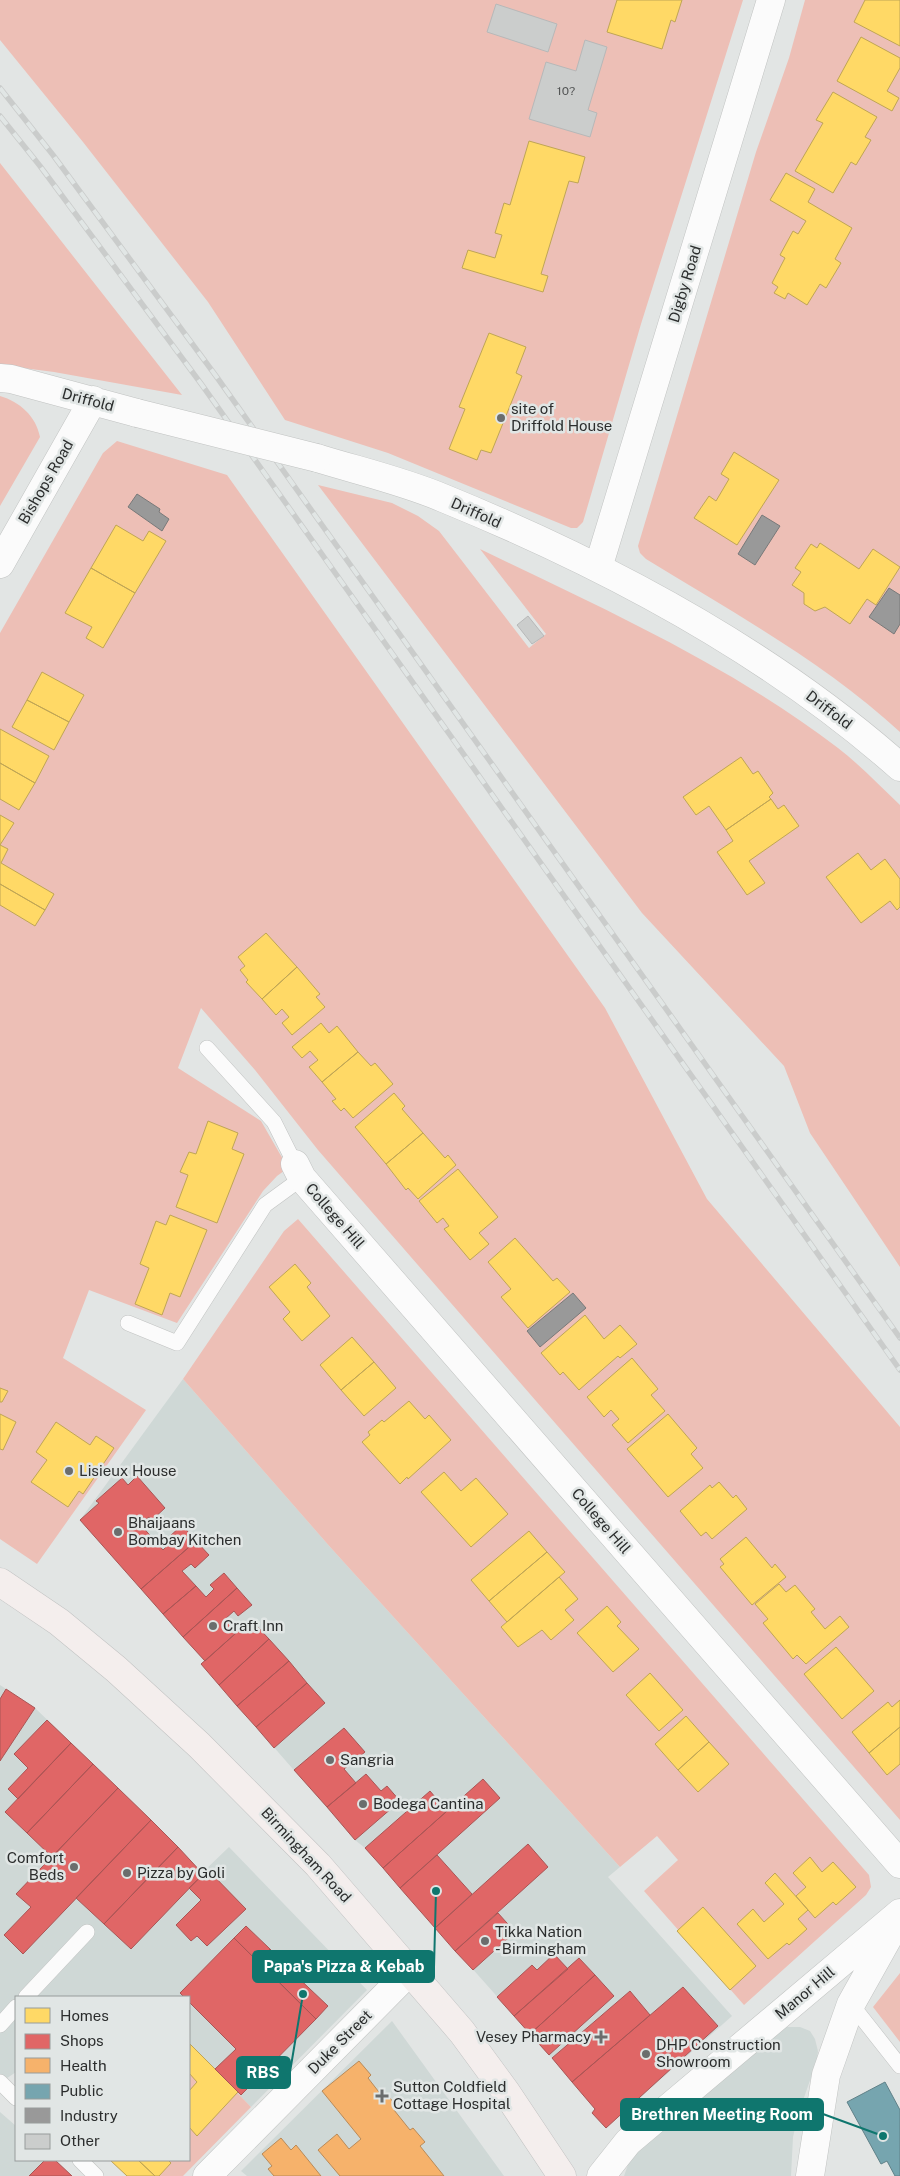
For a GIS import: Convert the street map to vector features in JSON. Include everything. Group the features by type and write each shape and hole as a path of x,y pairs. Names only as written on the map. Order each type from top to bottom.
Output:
{"main road":[{"name":"Birmingham Road","path":"0,1582 66,1628 116,1669 199,1745 318,1865 462,2032 506,2092 562,2176"}],"street":[{"name":"Digby Road","path":"598,568 771,0"},
{"name":"Driffold","path":"0,378 11,379 317,458 442,497 598,568 721,637 800,689 877,747 900,767"},
{"name":"Bishops Road","path":"0,564 93,400"},
{"name":"College Hill","path":"299,1171 900,1864"},
{"name":"Manor Hill","path":"810,2176 826,2075 851,2004 900,1915"},
{"name":"Manor Hill","path":"601,2176 628,2142 900,1915"},
{"name":"Duke Street","path":"207,2176 410,1971"}],"lane":[{"name":"College Hill","path":"128,1323 177,1343 265,1205 299,1171 274,1122 206,1048"},
{"path":"27,1996 87,1932"},
{"path":"851,2004 900,2066"},
{"path":"0,2025 15,2008"},
{"path":"0,2082 15,2097"},
{"path":"81,2161 96,2176"}],"shaded area":[{"path":"0,0 743,0 641,324 583,522 577,528 571,528 388,453 285,420 208,302 83,142 0,40"},
{"path":"805,0 900,0 900,732 841,683 810,661 646,559 640,553 638,546 756,152 789,58"},
{"path":"0,163 182,395 54,372 0,365"},
{"path":"0,396 14,402 31,416 40,437 0,506"},
{"path":"117,441 227,475 605,1008 707,1199 900,1427 900,1820 318,1150 255,1070 201,1008 178,1068 261,1121 288,1168 277,1176 263,1191 177,1323 89,1290 63,1358 146,1410 37,1564 0,1539 0,633 103,453"},
{"path":"318,485 392,503 418,516 439,531 529,648 546,634 480,549 618,616 754,690 838,748 862,768 900,805 900,1267 810,1133 784,1066 642,913"},
{"path":"298,1219 869,1875 871,1887 866,1895 744,2005 644,1891 678,1860 657,1836 620,1867 331,1548 183,1379 284,1231"},
{"path":"183,1379 331,1548 620,1867 608,1877 732,2016 606,2128 592,2113 595,2109 549,2055 365,1848 355,1840 201,1664 204,1661 80,1520"},
{"path":"0,1685 35,1708 151,1820 202,1873 229,1847 367,1990 251,2107 190,2044 190,1996 15,1996 15,2073 0,2083"},
{"path":"900,1973 900,2042 873,2007"},
{"name":"Sutton Coldfield Cottage Hospital","path":"392,2021 504,2176 247,2176 241,2171"},
{"path":"784,2027 800,2027 810,2031 815,2039 818,2051 817,2060 799,2112 793,2137 791,2176 624,2176 630,2159 773,2034"},
{"path":"190,2044 251,2107 183,2176 127,2176 111,2161 190,2161"},
{"path":"0,2112 15,2125 15,2161 56,2161 72,2176 0,2176"}],"building: Homes":[{"path":"617,0 682,0 675,22 671,20 662,49 607,32"},
{"path":"865,0 900,0 900,46 854,22"},
{"path":"861,37 900,58 900,68 887,91 899,98 892,111 837,81"},
{"path":"833,92 877,117 865,137 871,140 856,165 851,162 833,193 795,171 823,123 816,120"},
{"path":"529,141 585,157 578,183 569,181 541,274 548,276 543,292 462,268 468,250 495,258 502,235 495,233 504,203 510,205"},
{"path":"786,173 815,189 808,202 852,228 835,259 841,263 826,288 820,284 807,305 788,293 785,299 774,293 778,287 772,283 785,258 780,255 793,231 798,234 806,221 770,200"},
{"path":"489,333 526,347 516,373 522,376 491,453 481,450 477,460 449,449 465,409 459,407"},
{"path":"734,452 779,480 737,545 694,518 709,496 716,501 729,479 721,474"},
{"path":"116,525 143,541 149,531 166,541 135,593 91,568"},
{"path":"820,543 859,569 873,549 900,567 876,605 867,599 850,624 825,607 815,611 804,604 804,593 792,585 801,572 795,568 811,544 817,548"},
{"path":"91,568 135,593 103,648 86,638 92,627 65,613"},
{"path":"42,672 84,695 69,722 27,700"},
{"path":"27,700 69,722 54,750 12,727"},
{"path":"0,729 49,756 35,783 0,763"},
{"path":"741,757 753,774 758,771 773,793 769,797 771,799 726,830 709,806 696,815 683,797"},
{"path":"0,763 35,783 19,810 0,799"},
{"path":"771,799 778,809 784,805 799,826 749,861 765,883 747,895 717,852 733,841 726,830"},
{"path":"0,815 14,823 0,845"},
{"path":"0,845 8,849 1,863 54,894 45,910 0,884"},
{"path":"858,853 871,870 885,859 900,879 900,907 897,910 890,901 861,923 826,877"},
{"path":"0,884 45,910 35,926 0,905"},
{"path":"266,933 297,967 262,999 246,982 248,980 240,970 245,966 238,957"},
{"path":"297,967 320,994 316,997 325,1007 292,1035 282,1023 289,1017 282,1009 276,1015 262,999"},
{"path":"321,1023 329,1033 337,1026 358,1052 322,1082 309,1067 318,1060 310,1051 302,1058 292,1047"},
{"path":"358,1052 371,1066 375,1063 393,1084 353,1118 344,1108 341,1111 332,1101 336,1099 322,1082"},
{"path":"394,1093 405,1106 402,1109 423,1133 386,1164 355,1127"},
{"path":"208,1121 238,1133 232,1149 244,1154 217,1223 176,1207 188,1175 180,1172 189,1152 196,1154"},
{"path":"423,1133 445,1158 448,1155 456,1165 418,1199 408,1188 406,1190 386,1164"},
{"path":"458,1169 498,1217 479,1233 489,1244 470,1260 444,1229 449,1226 443,1218 437,1223 419,1201"},
{"path":"170,1215 207,1230 180,1297 170,1293 162,1315 135,1304 149,1268 140,1264 156,1221 166,1225"},
{"path":"515,1238 553,1281 557,1278 570,1292 528,1328 501,1297 511,1289 488,1262"},
{"path":"295,1264 311,1283 307,1287 330,1316 302,1341 283,1319 290,1312 269,1287"},
{"path":"585,1315 604,1339 620,1325 637,1344 620,1358 618,1356 579,1390 563,1372 560,1375 541,1353"},
{"path":"352,1337 374,1362 341,1390 320,1365"},
{"path":"632,1358 658,1389 651,1395 665,1411 628,1443 612,1425 619,1419 611,1410 604,1417 587,1397"},
{"path":"374,1362 396,1388 364,1416 341,1390"},
{"path":"0,1388 8,1391 2,1402 0,1402"},
{"path":"409,1401 425,1419 429,1415 451,1440 400,1484 362,1442 370,1435 368,1432 382,1420 384,1422"},
{"path":"0,1414 16,1422 3,1450 0,1449"},
{"path":"668,1414 697,1448 691,1454 703,1468 668,1497 627,1449"},
{"name":"Lisieux House","path":"56,1422 90,1445 96,1436 114,1448 83,1494 79,1491 68,1507 31,1482 47,1460 36,1452"},
{"path":"444,1472 461,1491 476,1478 508,1514 471,1547 421,1492"},
{"path":"719,1482 733,1498 736,1495 747,1509 712,1539 706,1532 701,1536 680,1511 710,1485 712,1488"},
{"path":"529,1531 547,1552 489,1601 471,1580"},
{"path":"746,1537 772,1568 775,1564 786,1577 752,1605 720,1567 724,1564 720,1559"},
{"path":"547,1552 565,1572 507,1622 489,1601"},
{"path":"559,1577 578,1599 565,1610 574,1620 551,1640 542,1630 518,1647 501,1627"},
{"path":"779,1584 786,1592 795,1585 815,1609 811,1612 825,1629 840,1616 849,1627 806,1664 797,1655 793,1659 763,1623 768,1619 755,1604"},
{"path":"607,1606 621,1622 617,1626 639,1649 613,1672 577,1633"},
{"path":"836,1647 874,1691 842,1719 804,1674"},
{"path":"650,1673 683,1710 659,1731 626,1695"},
{"path":"900,1700 900,1727 869,1753 852,1732 888,1702 892,1707"},
{"path":"686,1716 709,1742 678,1770 655,1744"},
{"path":"900,1727 900,1764 887,1775 869,1753"},
{"path":"709,1742 729,1764 698,1792 678,1770"},
{"path":"810,1857 822,1872 833,1862 856,1887 836,1905 833,1902 815,1918 796,1896 806,1887 793,1873"},
{"path":"775,1873 808,1910 798,1919 807,1929 789,1945 787,1943 768,1959 737,1924 753,1909 764,1922 784,1904 765,1883"},
{"path":"703,1907 756,1966 730,1990 677,1931"},
{"path":"190,2044 238,2092 197,2136 190,2128 190,2090 197,2082 190,2074"},
{"path":"111,2161 139,2161 155,2176 127,2176"},
{"path":"139,2161 169,2161 171,2163 159,2176 155,2176"}],"building: Shops":[{"name":"Bhaijaans Bombay Kitchen","path":"137,1476 165,1508 152,1520 149,1517 140,1524 163,1550 171,1542 168,1538 182,1525 196,1541 141,1589 80,1520 99,1503 96,1501 122,1478 128,1485"},
{"path":"196,1541 209,1555 195,1568 191,1564 182,1571 196,1586 163,1614 141,1589"},
{"path":"224,1573 237,1588 183,1637 163,1614 196,1586 206,1597 214,1589 210,1585"},
{"name":"Craft Inn","path":"237,1588 252,1605 238,1616 234,1611 225,1619 237,1632 205,1661 183,1637"},
{"path":"251,1620 269,1639 219,1685 201,1664"},
{"path":"269,1639 289,1661 237,1706 219,1685"},
{"path":"289,1661 307,1683 256,1727 237,1706"},
{"path":"307,1683 325,1703 274,1748 256,1727"},
{"path":"6,1689 35,1708 0,1761 0,1699"},
{"path":"47,1720 71,1743 18,1799 8,1789 28,1768 14,1754"},
{"name":"Sangria","path":"344,1728 365,1752 344,1769 356,1783 327,1807 294,1770"},
{"path":"71,1743 93,1764 27,1833 5,1812"},
{"path":"93,1764 118,1788 52,1857 27,1833"},
{"name":"Bodega Cantina","path":"366,1774 381,1791 387,1786 400,1801 355,1840 327,1807"},
{"path":"483,1779 500,1798 400,1888 383,1868"},
{"name":"Comfort Beds","path":"118,1788 151,1820 23,1954 4,1935 31,1907 16,1894"},
{"path":"430,1791 447,1811 383,1868 365,1848"},
{"name":"Pizza by Goli","path":"151,1820 178,1847 104,1924 76,1898"},
{"path":"528,1844 548,1867 455,1951 435,1928"},
{"path":"178,1847 203,1874 131,1949 104,1924"},
{"path":"437,1855 472,1894 435,1928 400,1888"},
{"path":"208,1870 246,1909 207,1946 197,1936 191,1941 176,1925 201,1900 189,1888"},
{"name":"Tikka Nation - Birmingham","path":"498,1913 515,1932 473,1970 455,1951"},
{"path":"246,1926 270,1949 258,1962 234,1938"},
{"path":"234,1938 316,2019 241,2095 215,2069 236,2049 190,2003 190,1996 183,1996 180,1993"},
{"path":"270,1949 290,1970 279,1982 258,1962"},
{"path":"554,1954 568,1969 514,2016 497,1997 532,1965 537,1970"},
{"path":"579,1958 595,1975 530,2034 514,2016"},
{"path":"290,1970 328,2006 316,2019 279,1982"},
{"path":"595,1975 614,1996 549,2055 530,2034"},
{"name":"DHP Construction Showroom","path":"683,1987 718,2026 606,2128 592,2113 595,2109 572,2082"},
{"name":"Vesey Pharmacy","path":"630,1991 650,2015 572,2082 552,2058"},
{"path":"44,2161 56,2161 72,2176 29,2176"}],"building: Health":[{"path":"359,2061 371,2075 368,2078 382,2096 386,2093 397,2107 394,2110 410,2130 413,2128 425,2142 420,2146 444,2176 340,2176 318,2150 337,2134 349,2149 361,2139 322,2091"},
{"path":"281,2138 291,2150 296,2145 321,2176 274,2176 268,2169 272,2166 262,2154"}],"building: Public":[{"path":"885,2082 900,2110 900,2176 895,2176 887,2161 881,2164 847,2102"}],"building: Industry":[{"path":"137,494 160,509 159,512 169,519 162,531 128,507"},
{"path":"762,515 780,526 755,565 738,554"},
{"path":"889,588 900,595 900,624 894,634 869,617"},
{"path":"573,1293 586,1308 540,1347 527,1331"}],"building: Other":[{"path":"496,4 557,24 548,52 487,32"},
{"path":"585,40 607,47 588,110 597,113 590,137 529,119 546,62 576,71"},
{"path":"528,616 544,636 532,644 517,625"}],"railway":[{"path":"0,88 53,155 216,376 900,1338"},
{"path":"0,116 40,166 202,385 900,1370"}],"place":[{"name":"site of Driffold House","path":"501,418"},
{"name":"Lisieux House","path":"69,1471"},
{"name":"Bhaijaans Bombay Kitchen","path":"118,1532"},
{"name":"Craft Inn","path":"213,1626"},
{"name":"Sangria","path":"330,1760"},
{"name":"Bodega Cantina","path":"363,1804"},
{"name":"Comfort Beds","path":"74,1867"},
{"name":"Pizza by Goli","path":"127,1873"},
{"name":"Papa's Pizza & Kebab","path":"436,1891"},
{"name":"Tikka Nation - Birmingham","path":"485,1941"},
{"name":"RBS","path":"303,1994"},
{"name":"Vesey Pharmacy","path":"601,2037"},
{"name":"DHP Construction Showroom","path":"646,2054"},
{"name":"Sutton Coldfield Cottage Hospital","path":"382,2096"},
{"name":"Brethren Meeting Room","path":"883,2136"}]}
